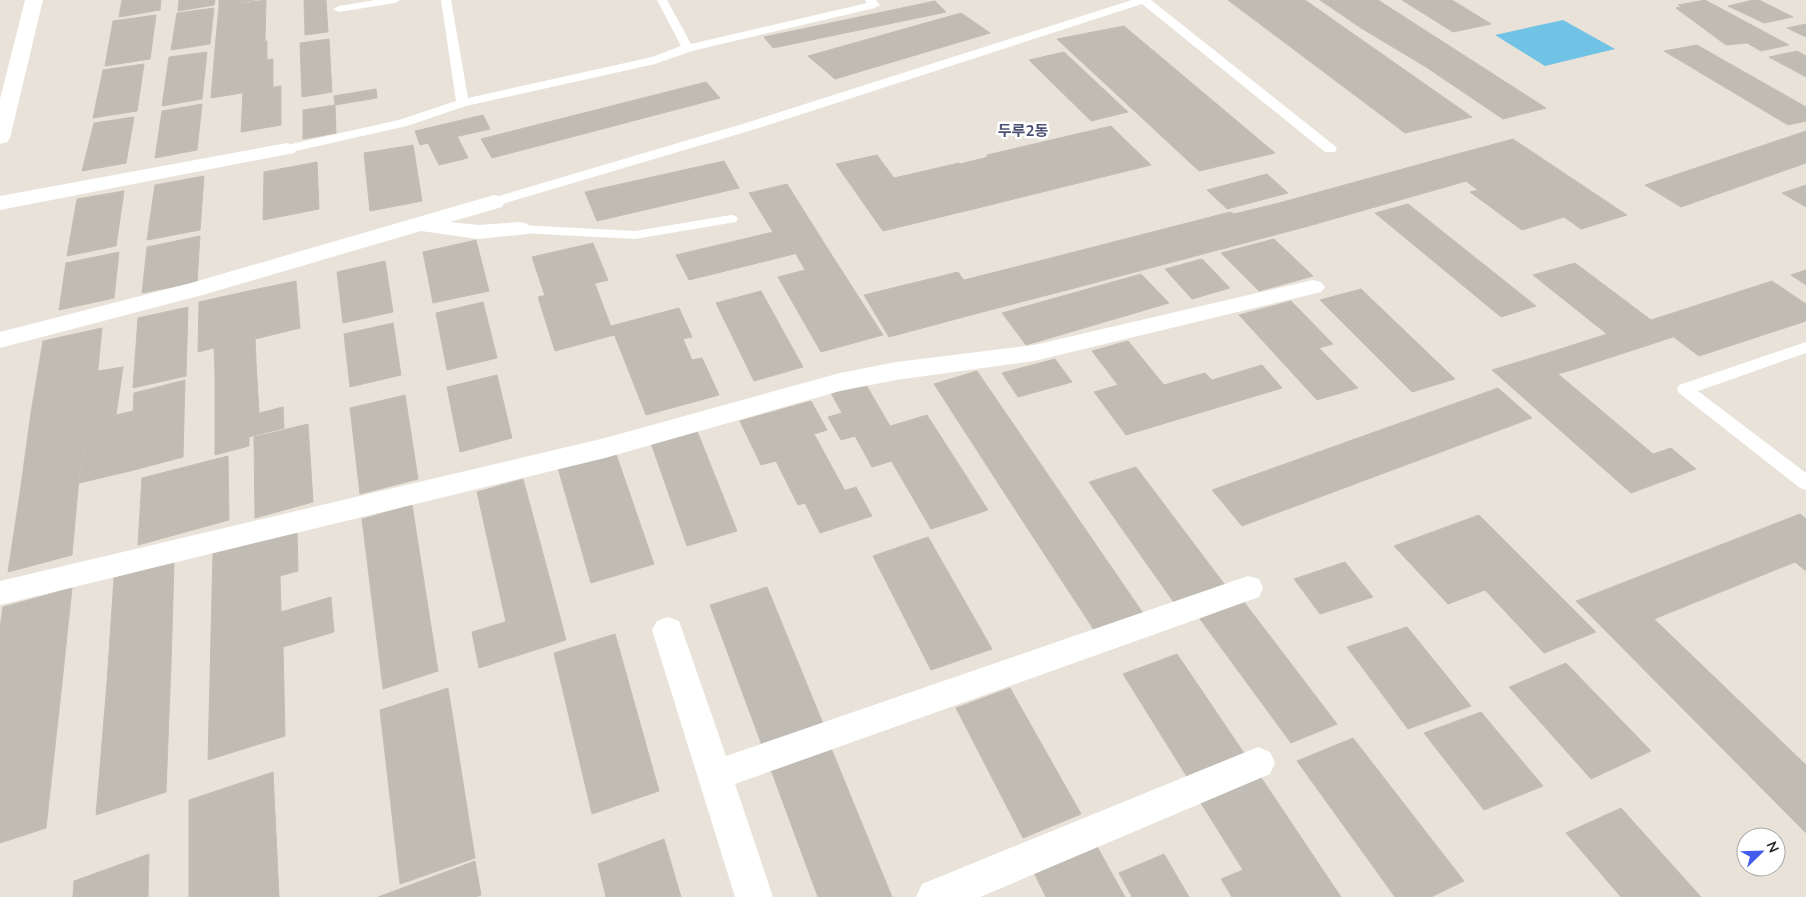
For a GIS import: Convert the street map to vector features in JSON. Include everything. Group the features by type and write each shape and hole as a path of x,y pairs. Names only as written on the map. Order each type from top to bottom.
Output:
{"street":[{"path":"0,138 34,0"},
{"path":"0,203 287,149"},
{"path":"0,340 198,289 494,202"},
{"path":"415,225 478,232 520,229"},
{"path":"0,594 605,448 840,382 896,372 1034,353 1313,286"},
{"path":"714,776 1248,588"},
{"path":"668,630 754,897"},
{"path":"936,897 1258,763"}],"lane":[{"path":"339,9 395,0"},
{"path":"446,0 463,103"},
{"path":"662,0 688,48"},
{"path":"287,149 402,123 463,103 656,60 688,48 875,5 870,0"},
{"path":"494,202 754,125 1144,0 1330,149"},
{"path":"520,229 635,236 732,220"},
{"path":"1806,347 1685,389 1806,483"}],"water":[{"path":"1563,20 1615,49 1545,66 1495,35"}],"building":[{"path":"122,0 161,0 160,10 119,17"},
{"path":"179,0 215,0 214,5 178,11"},
{"path":"219,0 255,0 219,6"},
{"path":"266,0 265,41 215,49 219,6"},
{"path":"304,0 326,0 328,32 305,35"},
{"path":"1228,0 1305,0 1472,117 1405,133"},
{"path":"1320,0 1378,0 1546,108 1503,119 1426,67 1361,28"},
{"path":"1402,0 1452,0 1491,24 1453,32"},
{"path":"1705,0 1789,45 1761,51 1747,43 1726,45 1676,8 1682,7 1678,5"},
{"path":"1759,0 1793,17 1764,23 1728,6"},
{"path":"935,1 946,12 773,48 764,37"},
{"path":"214,8 210,44 171,50 177,13"},
{"path":"961,13 990,33 835,79 808,56"},
{"path":"156,15 150,59 105,66 113,21"},
{"path":"1806,24 1806,37 1787,28"},
{"path":"1124,26 1275,153 1199,171 1057,39"},
{"path":"329,39 332,92 302,97 300,43"},
{"path":"267,41 267,60 273,59 273,88 211,98 215,49"},
{"path":"1697,45 1806,107 1806,121 1788,125 1664,51"},
{"path":"1797,51 1806,56 1806,77 1769,57"},
{"path":"207,52 202,99 162,106 169,57"},
{"path":"1064,52 1128,112 1091,121 1029,60"},
{"path":"144,64 137,111 93,118 103,70"},
{"path":"706,82 720,98 492,158 481,139"},
{"path":"281,86 281,125 241,132 243,92"},
{"path":"376,89 377,98 335,105 334,96"},
{"path":"202,104 197,150 155,158 162,111"},
{"path":"335,105 336,133 303,139 303,110"},
{"path":"483,115 490,129 420,145 415,131"},
{"path":"134,117 126,163 82,171 94,123"},
{"path":"1111,126 1151,165 994,204 960,164 988,157 987,155"},
{"path":"1806,131 1806,163 1681,207 1645,185"},
{"path":"457,136 468,158 439,165 428,143"},
{"path":"1513,139 1627,215 1581,229 1564,217 1555,220 1461,153"},
{"path":"413,145 422,201 370,211 364,153"},
{"path":"1461,153 1491,174 1305,227 1279,203"},
{"path":"877,155 894,178 959,163 994,204 883,231 836,164"},
{"path":"724,161 739,188 597,221 585,192"},
{"path":"317,162 319,209 263,220 264,172"},
{"path":"1267,174 1288,193 1227,209 1207,190"},
{"path":"1491,174 1555,220 1522,230 1470,192 1478,190 1466,181"},
{"path":"204,176 200,230 147,240 155,185"},
{"path":"787,184 826,246 689,280 676,255 773,232 749,193"},
{"path":"1806,185 1806,207 1782,193"},
{"path":"124,191 116,246 67,256 77,199"},
{"path":"1279,203 1305,227 1071,289 1047,259 1230,212 1234,214"},
{"path":"1408,204 1536,306 1501,317 1375,213"},
{"path":"200,236 197,282 142,293 147,247"},
{"path":"1274,239 1313,276 1259,291 1221,253"},
{"path":"476,240 489,291 433,303 423,252"},
{"path":"593,243 608,280 545,296 532,257"},
{"path":"826,246 883,335 821,352 778,277 805,270 796,254"},
{"path":"119,252 114,298 59,310 66,263"},
{"path":"1047,259 1071,289 986,311 964,280"},
{"path":"1202,259 1230,288 1192,299 1165,269"},
{"path":"385,261 393,312 343,323 337,272"},
{"path":"1575,263 1651,320 1607,334 1533,275"},
{"path":"1806,270 1806,285 1791,275"},
{"path":"958,272 986,311 889,337 864,295"},
{"path":"1141,274 1169,303 1026,345 1002,313"},
{"path":"296,281 300,328 255,339 253,290"},
{"path":"1772,281 1806,304 1806,321 1699,356 1651,320"},
{"path":"595,284 614,335 555,351 538,297"},
{"path":"1361,289 1455,379 1412,392 1320,300"},
{"path":"253,290 256,361 215,371 214,348 198,352 199,302"},
{"path":"761,291 803,367 754,381 716,303"},
{"path":"1291,301 1333,344 1319,348 1358,388 1317,400 1239,315"},
{"path":"483,302 497,358 447,370 436,313"},
{"path":"188,307 186,376 133,388 138,318"},
{"path":"679,308 692,337 683,339 692,360 702,358 719,395 646,415 611,326"},
{"path":"1651,320 1673,337 1575,369 1554,351"},
{"path":"393,323 401,375 350,387 344,334"},
{"path":"102,328 95,398 31,413 43,341"},
{"path":"1128,341 1164,385 1205,373 1212,380 1262,365 1282,388 1126,435 1094,392 1118,385 1092,351"},
{"path":"1554,351 1575,369 1558,374 1653,454 1671,448 1696,469 1631,493 1492,370"},
{"path":"1055,359 1072,382 1018,397 1002,373"},
{"path":"256,361 259,413 283,407 284,428 249,437 249,446 215,455 215,371"},
{"path":"123,367 116,415 133,411 130,471 79,483 95,398 98,371"},
{"path":"977,371 1055,485 1009,500 934,384"},
{"path":"497,375 512,438 460,452 447,387"},
{"path":"185,380 183,457 130,471 134,393"},
{"path":"865,383 890,426 874,431 892,461 872,467 855,436 841,440 828,417 842,413 831,393"},
{"path":"1498,388 1532,418 1242,526 1212,490"},
{"path":"405,395 418,479 360,494 350,408"},
{"path":"95,398 79,478 20,493 31,413"},
{"path":"811,401 827,430 814,434 845,491 798,505 776,461 761,465 740,421"},
{"path":"927,415 988,510 931,529 874,431"},
{"path":"308,424 313,502 255,518 254,437"},
{"path":"697,431 737,531 687,546 651,443"},
{"path":"615,451 654,564 591,583 558,468"},
{"path":"228,456 229,520 138,545 142,478"},
{"path":"1136,467 1225,585 1175,604 1089,482"},
{"path":"79,478 72,555 8,572 20,493"},
{"path":"523,479 557,606 506,622 477,492"},
{"path":"1055,485 1145,616 1096,633 1009,500"},
{"path":"856,487 872,516 820,533 805,503"},
{"path":"412,505 438,671 383,689 362,519"},
{"path":"1800,514 1806,519 1806,571 1795,562 1654,619 1806,765 1806,833 1576,601"},
{"path":"1479,515 1596,632 1544,653 1485,590 1448,604 1394,546"},
{"path":"297,531 298,571 280,576 281,612 331,597 334,632 283,647 285,736 208,760 213,553"},
{"path":"928,537 992,649 931,670 873,556"},
{"path":"174,562 171,664 107,683 114,578"},
{"path":"1345,562 1373,597 1320,614 1294,579"},
{"path":"767,587 824,726 763,748 710,605"},
{"path":"72,588 61,692 0,710 0,628 3,607"},
{"path":"1244,602 1337,724 1291,743 1200,619"},
{"path":"557,606 566,640 479,668 472,632"},
{"path":"1407,627 1471,706 1408,729 1347,647"},
{"path":"615,634 659,791 592,814 554,653"},
{"path":"1177,654 1246,756 1189,780 1123,674"},
{"path":"1566,663 1651,751 1591,779 1509,687"},
{"path":"171,664 166,792 96,815 107,683"},
{"path":"448,688 475,858 400,884 380,710"},
{"path":"1010,688 1081,814 1023,838 956,708"},
{"path":"61,692 46,828 0,843 0,710"},
{"path":"1481,712 1543,786 1484,810 1424,733"},
{"path":"1353,738 1464,881 1431,897 1395,897 1297,761"},
{"path":"831,748 892,897 818,897 771,770"},
{"path":"273,772 279,897 189,897 189,800"},
{"path":"1260,776 1341,897 1232,897 1221,879 1243,870 1199,800"},
{"path":"1621,808 1701,897 1621,897 1566,833"},
{"path":"664,839 681,897 606,897 598,864"},
{"path":"1094,841 1125,897 1046,897 1031,867"},
{"path":"149,854 148,897 73,897 74,881"},
{"path":"1164,854 1189,897 1132,897 1119,873"},
{"path":"475,861 481,895 476,897 378,897"}],"district":[{"name":"두루2동","path":"1023,131"}]}
